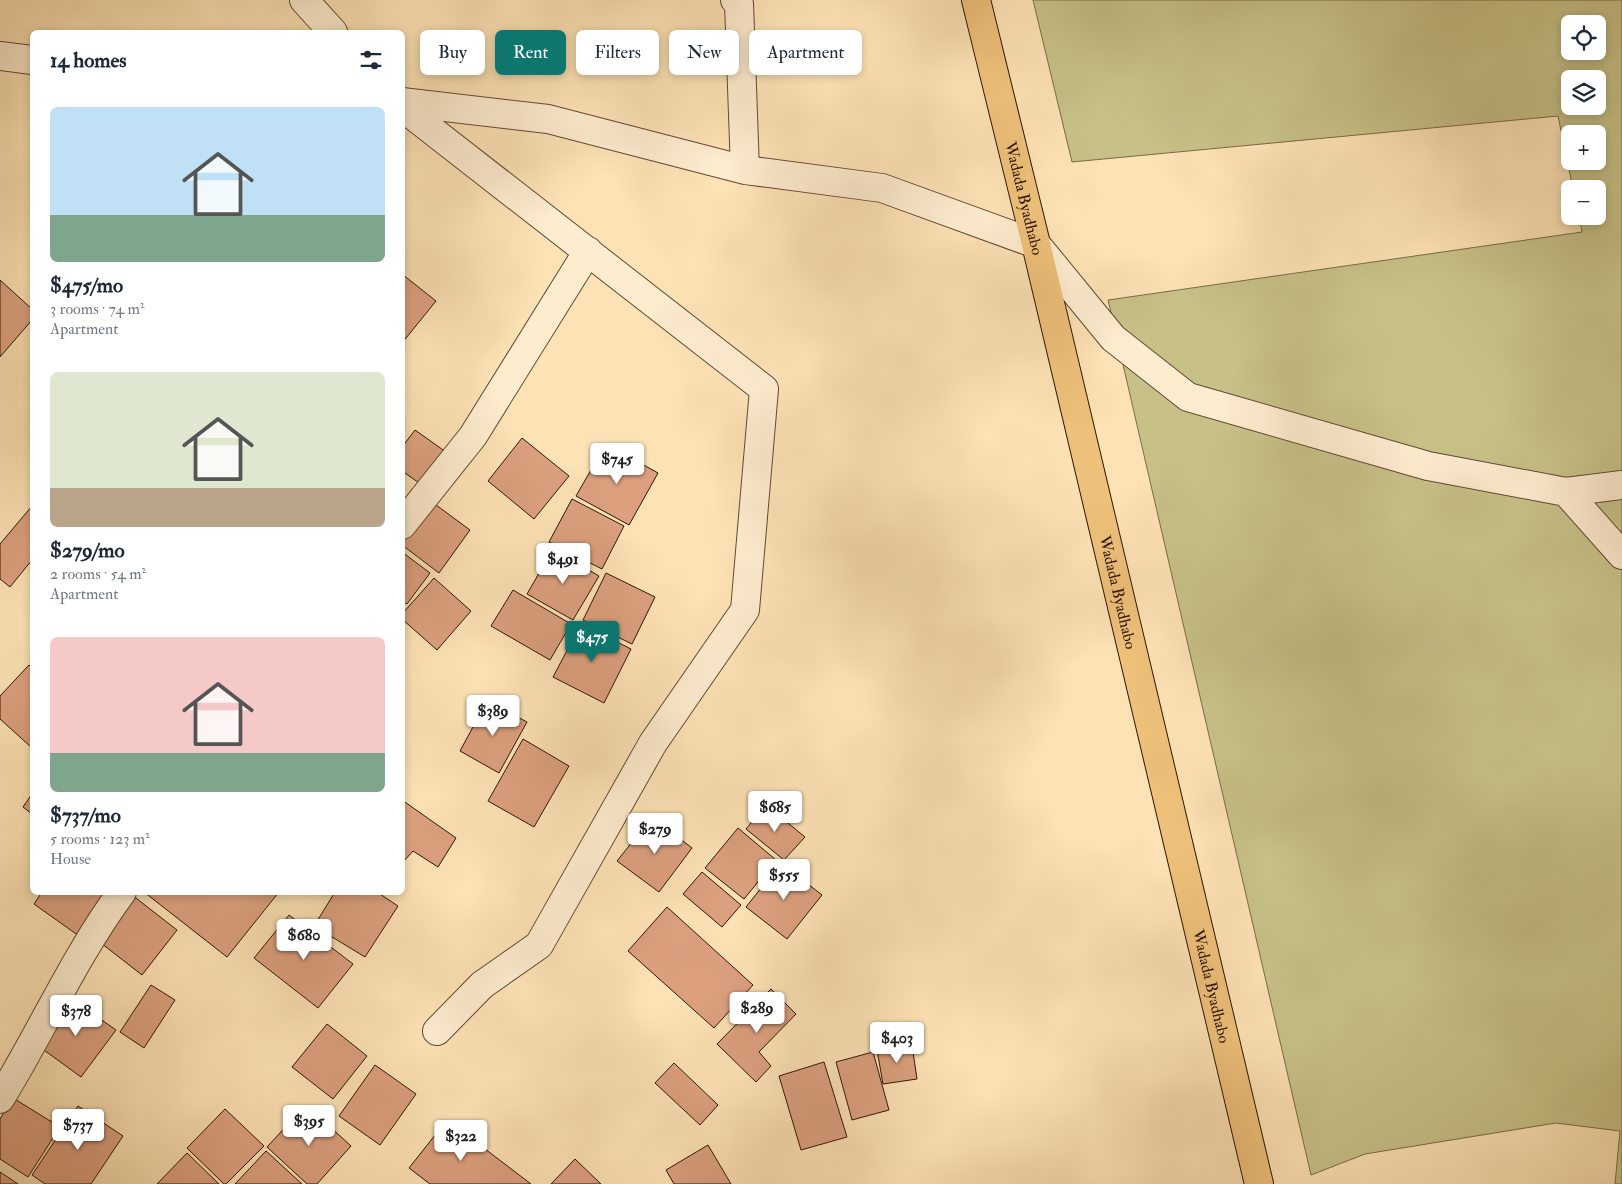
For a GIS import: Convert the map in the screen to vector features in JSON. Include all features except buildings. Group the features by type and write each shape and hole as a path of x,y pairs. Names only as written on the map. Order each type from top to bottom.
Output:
{"main road":[{"name":"Wadada Byadhabo","path":"976,0 1260,1184"}],"street":[{"path":"304,0 331,30"},
{"path":"735,0 739,4 745,170"},
{"path":"0,56 30,60"},
{"path":"405,102 548,119 745,170 882,188 1036,244 1113,338 1188,397 1428,466 1566,492 1622,485"},
{"path":"405,109 764,389 745,610 653,743 538,945 482,985 437,1031"},
{"path":"405,521 473,436 588,251"},
{"path":"1566,492 1622,555"},
{"path":"0,1099 73,968 120,895"}],"shaded area":[{"path":"1033,0 1622,0 1622,1184 1615,1184 1620,1131 1556,1123 1365,1154 1311,1175 1108,300 1582,232 1581,225 1606,225 1606,180 1571,180 1569,170 1606,170 1606,125 1561,125 1561,131 1558,116 1072,162"}]}
